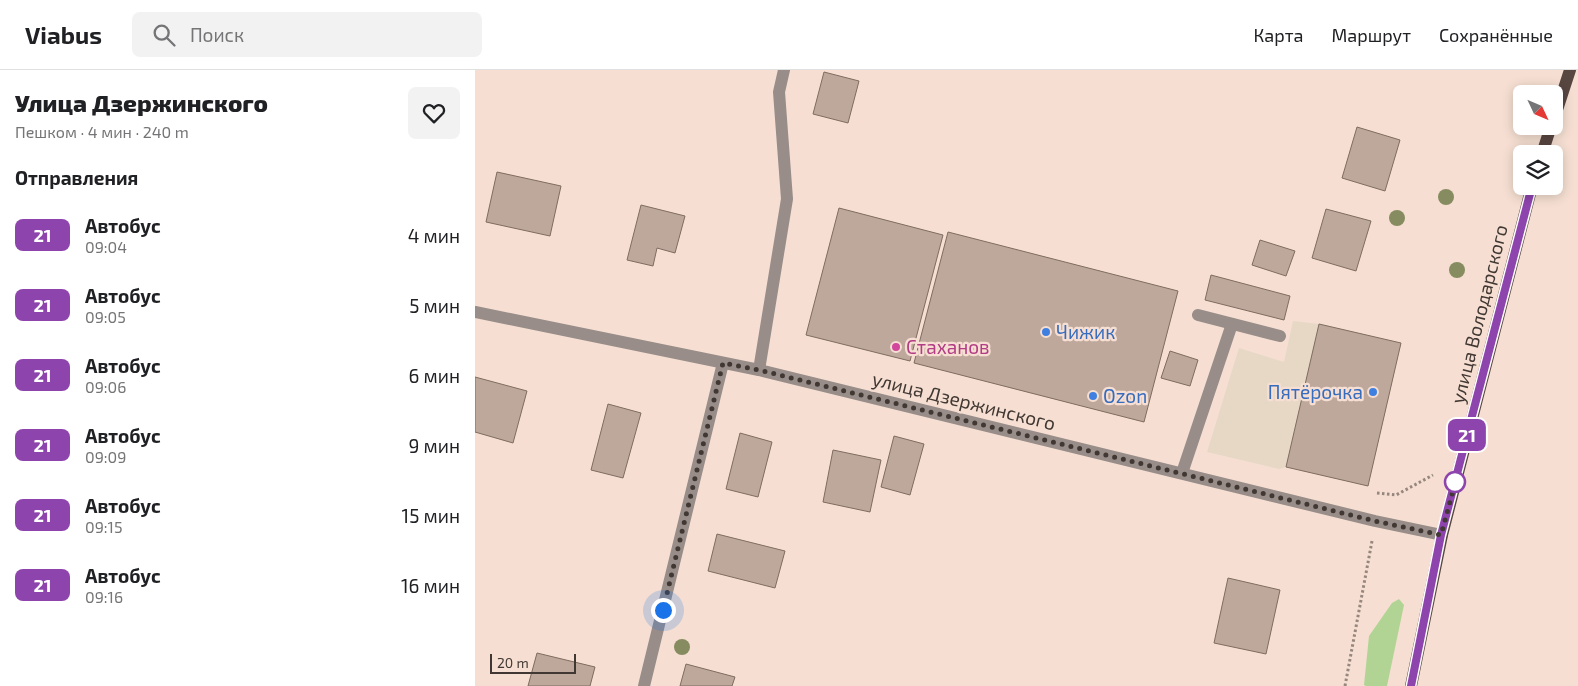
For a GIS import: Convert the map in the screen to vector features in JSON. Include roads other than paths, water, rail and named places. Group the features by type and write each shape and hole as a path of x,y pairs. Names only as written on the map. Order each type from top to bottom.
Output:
{"main road":[{"path":"1563,93 1571,70"},
{"name":"улица Володарского","path":"1411,686 1441,535 1530,195"}],"street":[{"path":"759,370 787,199 779,92 784,70"},
{"name":"улица Дзержинского","path":"475,312 759,370 1375,521 1441,535"},
{"path":"1198,315 1280,336"},
{"path":"1182,474 1232,324"},
{"path":"644,686 723,363"}],"place":[{"name":"Чижик","path":"1046,332"},
{"name":"Стаханов","path":"896,347"},
{"name":"Пятёрочка","path":"1373,392"},
{"name":"Ozon","path":"1093,396"}]}
